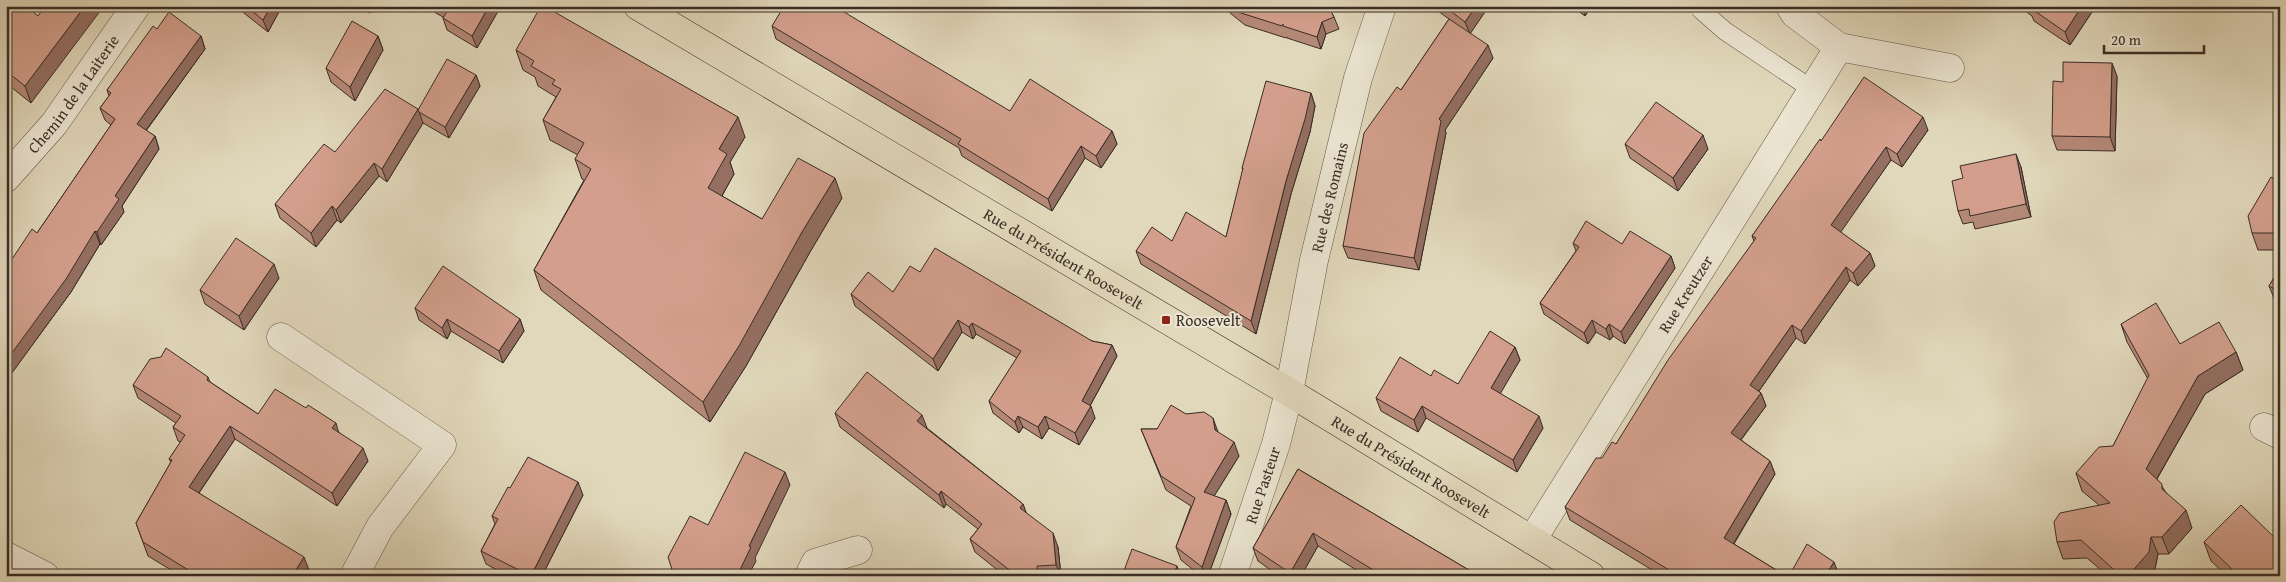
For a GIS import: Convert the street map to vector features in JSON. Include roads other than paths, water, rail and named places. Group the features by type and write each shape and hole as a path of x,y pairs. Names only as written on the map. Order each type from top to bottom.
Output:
{"main road":[{"name":"Rue du Président Roosevelt","path":"638,6 1289,392 1591,576"}],"street":[{"name":"Chemin de la Laiterie","path":"6,178 54,124 136,6"},
{"name":"Rue des Romains","path":"1289,392 1314,260 1358,78 1382,6"},
{"path":"1790,6 1795,14 1839,48 1950,68"},
{"name":"Rue Kreutzer","path":"1532,540 1839,48"},
{"path":"281,337 442,445 380,527 354,576"},
{"name":"Rue Pasteur","path":"1232,576 1268,469 1289,392"},
{"path":"809,576 815,563 858,550"},
{"path":"6,556 45,576"}],"lane":[{"path":"1703,6 1701,10 1724,32 1813,90"}],"place":[{"name":"Roosevelt","path":"1166,320"}]}
